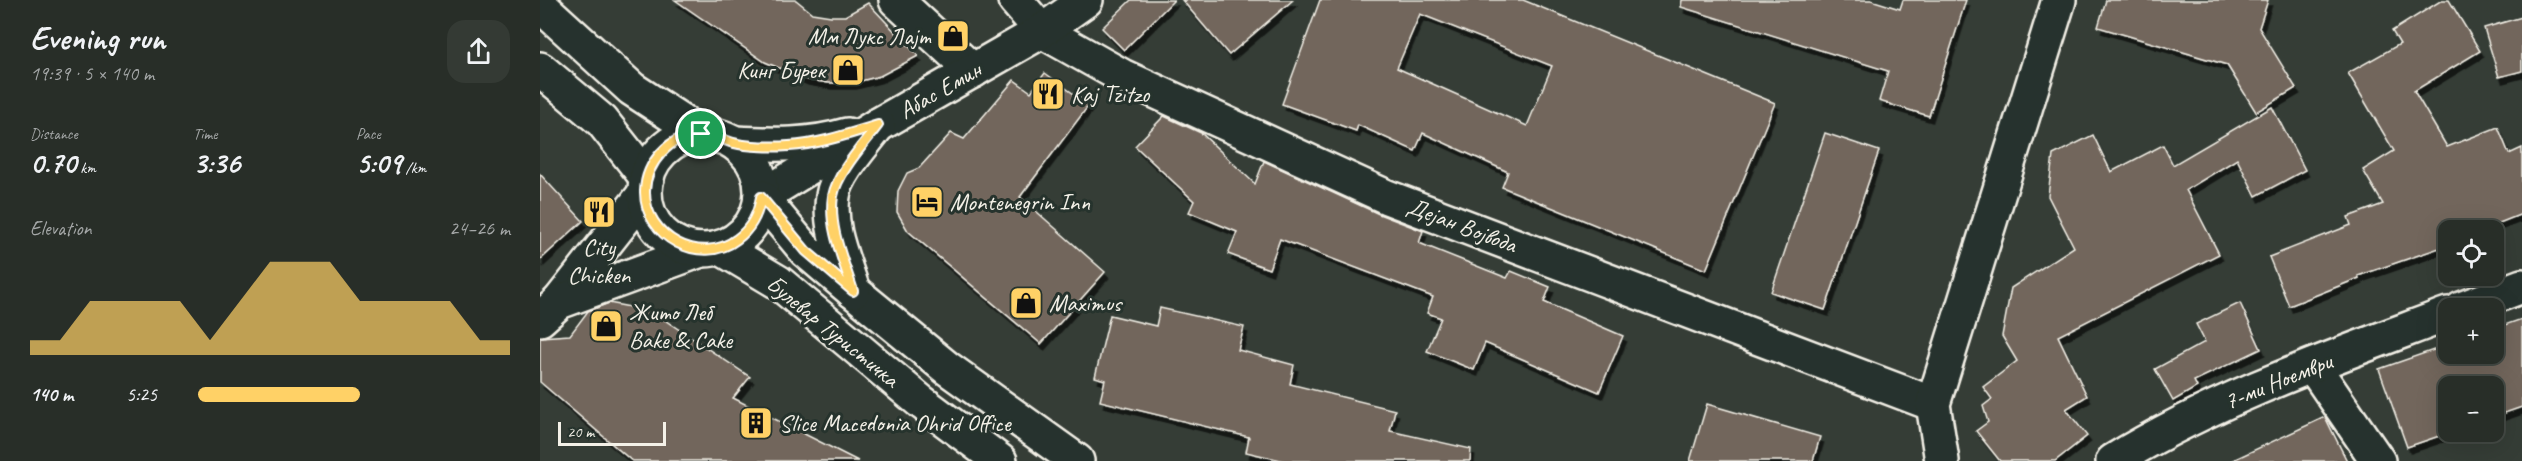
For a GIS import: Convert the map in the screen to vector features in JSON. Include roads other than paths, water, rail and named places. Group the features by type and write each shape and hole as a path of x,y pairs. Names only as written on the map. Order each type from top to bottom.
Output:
{"street":[{"path":"896,0 972,71"},
{"name":"Дејан Војвода","path":"1015,0 1042,31 1122,76 1387,197 1933,404"},
{"name":"Абас Емин","path":"761,197 878,125 1042,31 1086,0"},
{"path":"1942,461 1933,404 2059,0"},
{"path":"540,5 632,89 701,134"},
{"path":"540,69 602,121 646,185"},
{"path":"711,249 682,246 665,236 652,221 647,207 646,185 652,164 662,152 687,136 701,134 720,137 735,143 788,146 829,140 878,125"},
{"path":"853,291 833,228 833,194 847,165 878,125"},
{"path":"550,311 736,240 749,228 758,213 761,197 756,168 747,154 735,143"},
{"path":"550,311 646,185"},
{"name":"Булевар Туристичка","path":"761,197 806,251 853,291 947,368 1077,461"},
{"name":"Булевар Туристичка","path":"711,249 778,282 920,401 1000,461"},
{"path":"2490,298 2522,286"},
{"name":"7-ми Ноември","path":"2114,461 2163,431 2226,400 2438,318"},
{"path":"2313,366 2378,461"}],"place":[{"name":"Мм Лукс Лајт","path":"953,36"},
{"name":"Кинг Бурек","path":"848,70"},
{"name":"Kaj Tzitzo","path":"1048,94"},
{"name":"Montenegrin Inn","path":"927,202"},
{"name":"City Chicken","path":"599,212"},
{"name":"Maximus","path":"1026,303"},
{"name":"Жито Леб Bake & Cake","path":"606,326"},
{"name":"Slice Macedonia Ohrid Office","path":"756,423"}]}
